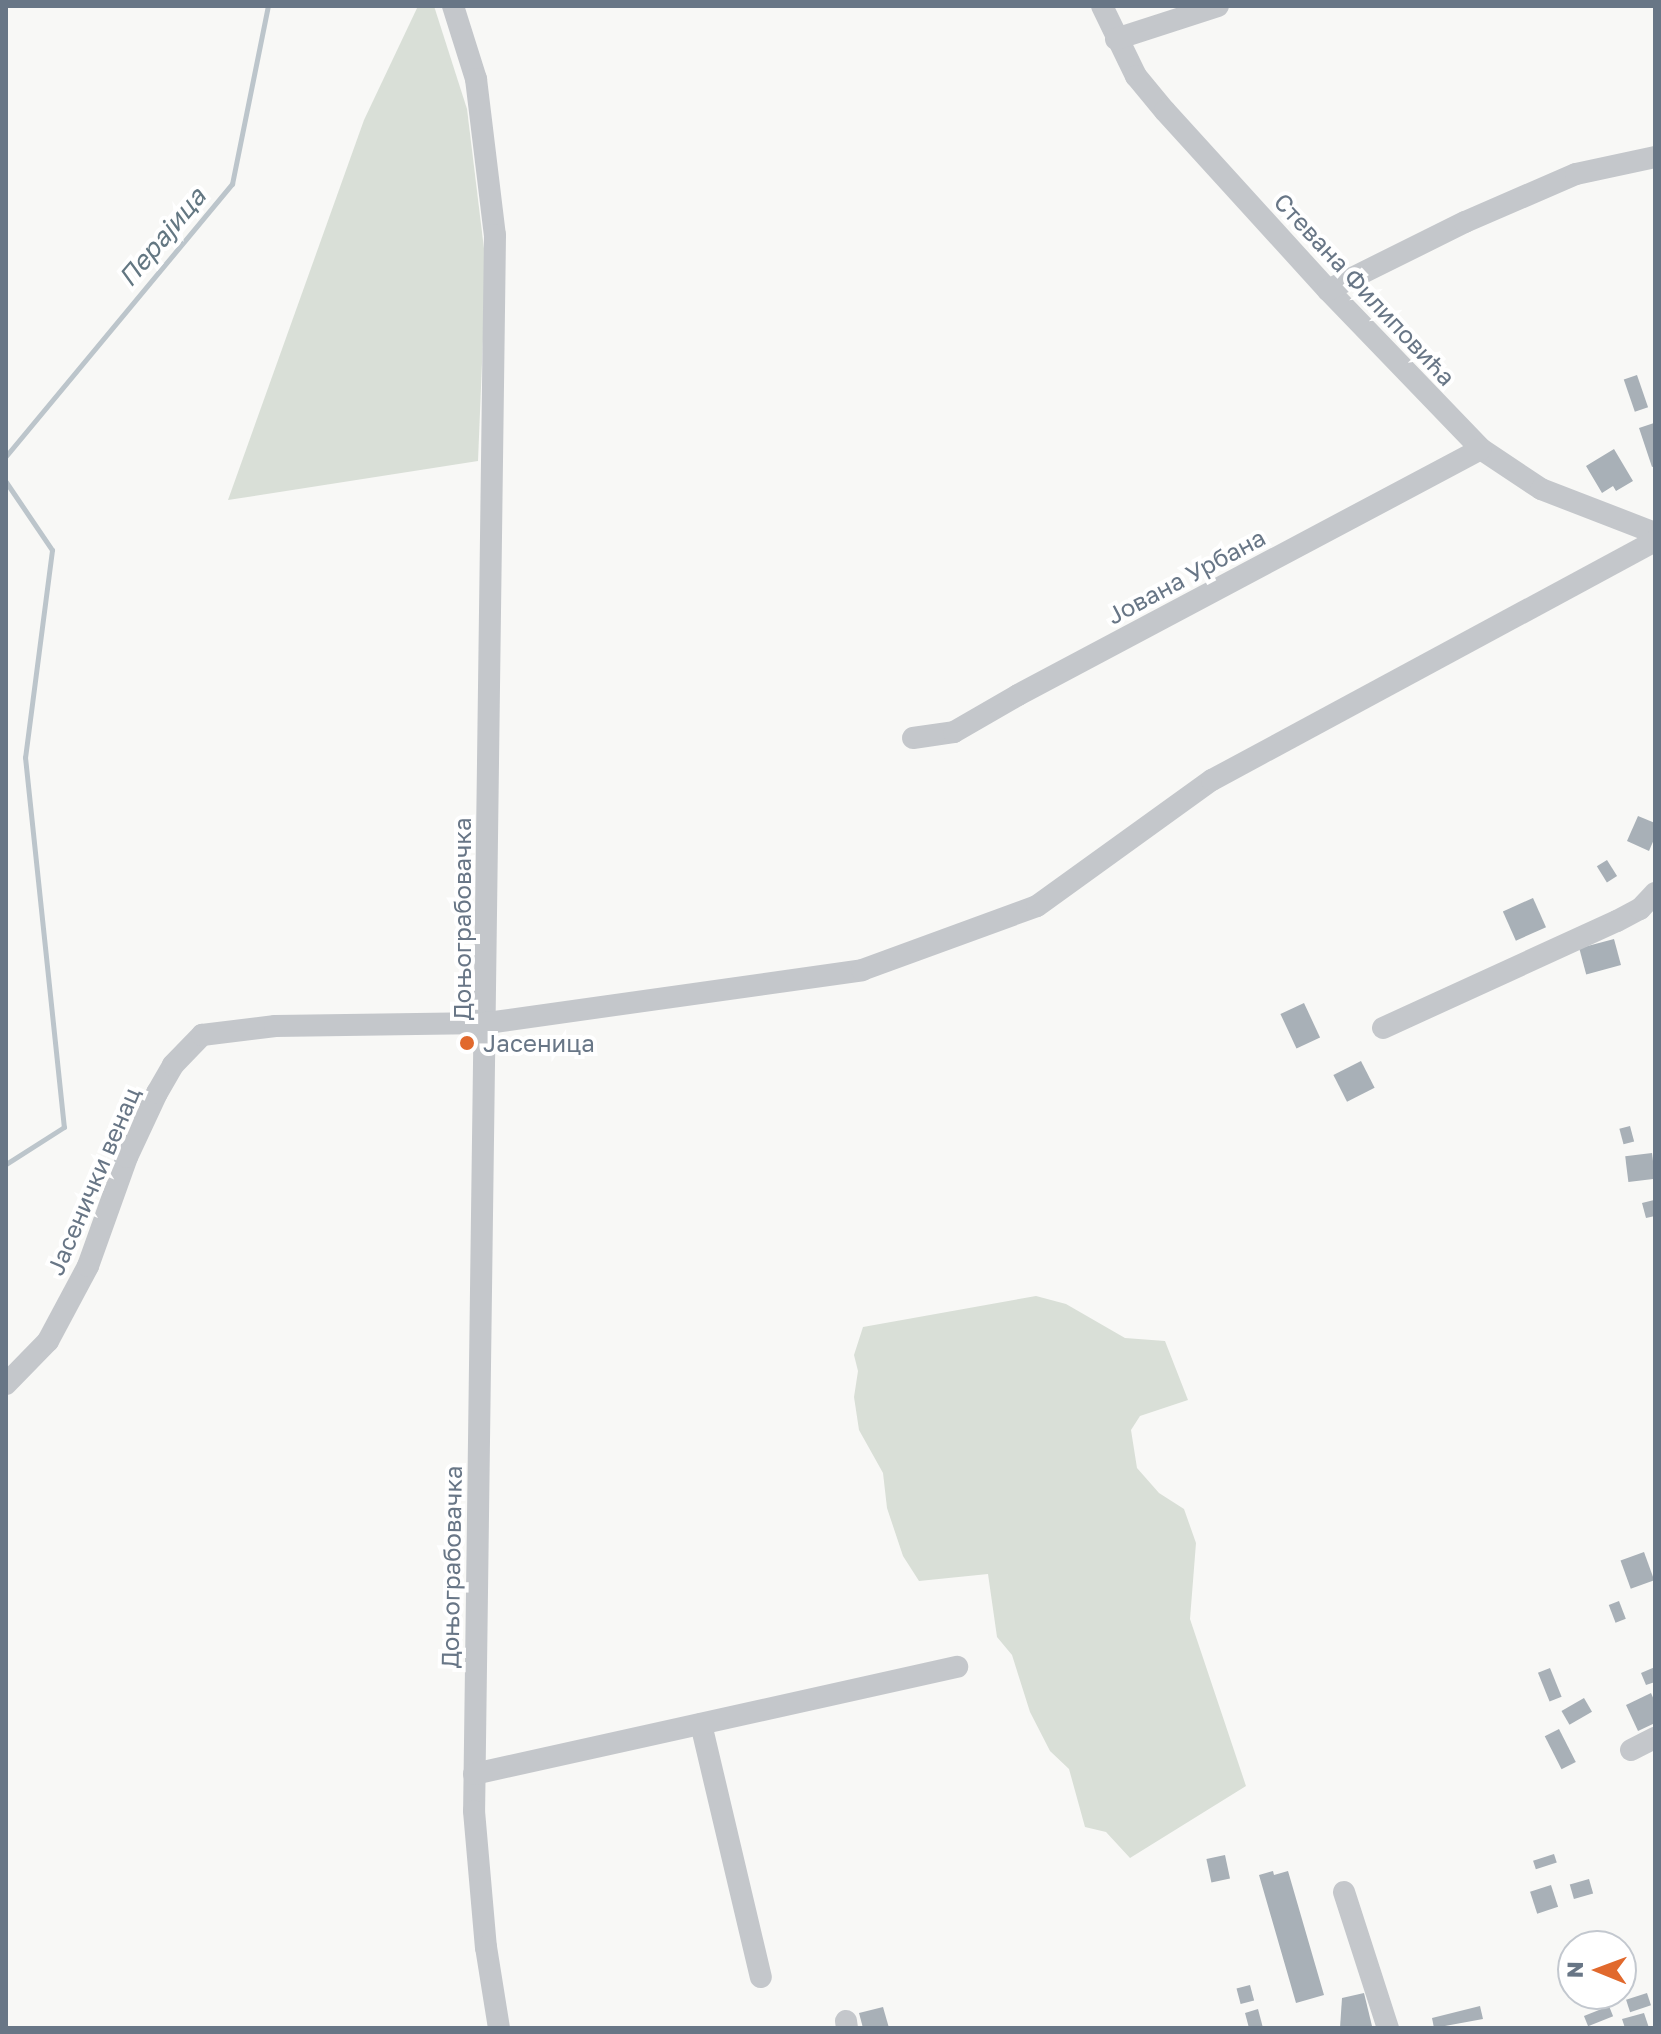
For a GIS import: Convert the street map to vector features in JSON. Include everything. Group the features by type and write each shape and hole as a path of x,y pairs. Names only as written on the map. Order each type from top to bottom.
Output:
{"street":[{"name":"Доњограбовачка","path":"453,6 476,79 495,235 487,1023 474,1774 477,1873 499,2028"},
{"name":"Стевана Филиповића","path":"1102,6 1136,76 1165,111 1328,290 1481,449 1541,489 1655,533"},
{"path":"1116,39 1218,6"},
{"path":"1328,290 1465,222 1576,174 1655,157"},
{"name":"Јована Урбана","path":"913,738 954,732 1481,449"},
{"name":"Јасенички венац","path":"6,1384 48,1341 88,1266 127,1157 157,1093 173,1065 202,1035 253,1027 487,1023 862,970 1037,906 1212,780 1655,541"},
{"path":"1383,1028 1617,921 1640,909 1655,893"},
{"path":"474,1774 957,1667"},
{"path":"701,1724 761,1977"},
{"path":"1631,1750 1655,1738"},
{"path":"1344,1892 1388,2028"}],"shaded area":[{"path":"418,6 434,6 467,109 486,265 478,461 228,500 364,120"},
{"path":"1036,1296 1066,1304 1125,1338 1165,1341 1188,1400 1140,1416 1131,1430 1137,1468 1159,1493 1184,1509 1196,1543 1190,1619 1246,1786 1130,1858 1106,1832 1085,1827 1069,1769 1050,1751 1030,1712 1012,1655 997,1637 988,1574 919,1581 903,1556 887,1508 883,1473 859,1430 854,1397 858,1371 854,1355 863,1327"}],"building":[{"path":"1637,375 1648,407 1635,412 1624,380"},
{"path":"1654,423 1655,466 1652,467 1639,428"},
{"path":"1614,449 1633,481 1616,491 1613,486 1602,493 1586,466"},
{"path":"1638,816 1655,823 1655,837 1649,851 1627,841"},
{"path":"1607,860 1617,876 1607,882 1597,866"},
{"path":"1533,898 1546,927 1516,941 1503,911"},
{"path":"1614,939 1621,965 1586,974 1579,948"},
{"path":"1304,1003 1320,1037 1296,1048 1280,1014"},
{"path":"1361,1061 1375,1088 1347,1102 1333,1075"},
{"path":"1630,1126 1634,1141 1624,1144 1619,1129"},
{"path":"1652,1153 1655,1179 1628,1182 1625,1156"},
{"path":"1654,1200 1655,1216 1646,1218 1642,1203"},
{"path":"1644,1552 1654,1580 1631,1589 1621,1561"},
{"path":"1619,1601 1626,1619 1616,1623 1609,1605"},
{"path":"1655,1667 1655,1682 1646,1685 1641,1673"},
{"path":"1550,1668 1562,1697 1550,1702 1538,1673"},
{"path":"1651,1693 1655,1702 1655,1723 1638,1731 1626,1705"},
{"path":"1584,1698 1592,1712 1569,1725 1561,1711"},
{"path":"1559,1729 1576,1762 1562,1769 1545,1736"},
{"path":"1554,1854 1557,1863 1536,1869 1533,1861"},
{"path":"1225,1855 1230,1878 1211,1882 1206,1859"},
{"path":"1273,1871 1274,1875 1288,1871 1324,1995 1296,2003 1259,1875"},
{"path":"1589,1879 1593,1893 1574,1899 1570,1885"},
{"path":"1551,1885 1558,1907 1537,1914 1530,1892"},
{"path":"1250,1985 1254,2000 1241,2004 1236,1989"},
{"path":"1364,1993 1372,2026 1340,2028 1342,1998"},
{"path":"1647,1993 1651,2005 1637,2010 1637,1996"},
{"path":"1480,2006 1483,2019 1434,2028 1432,2018"},
{"path":"883,2007 889,2028 863,2028 859,2013"},
{"path":"1258,2009 1263,2028 1249,2028 1245,2013"},
{"path":"1599,2010 1611,2010 1613,2016 1588,2026 1584,2016"},
{"path":"1644,2013 1649,2028 1625,2028 1622,2019"}],"waterway":[{"name":"Перајица","path":"6,456 232,184 268,6"},
{"name":"Перајица","path":"6,482 52,550 25,757 64,1127 6,1164"}],"place":[{"name":"Јасеница","path":"467,1043"}]}
